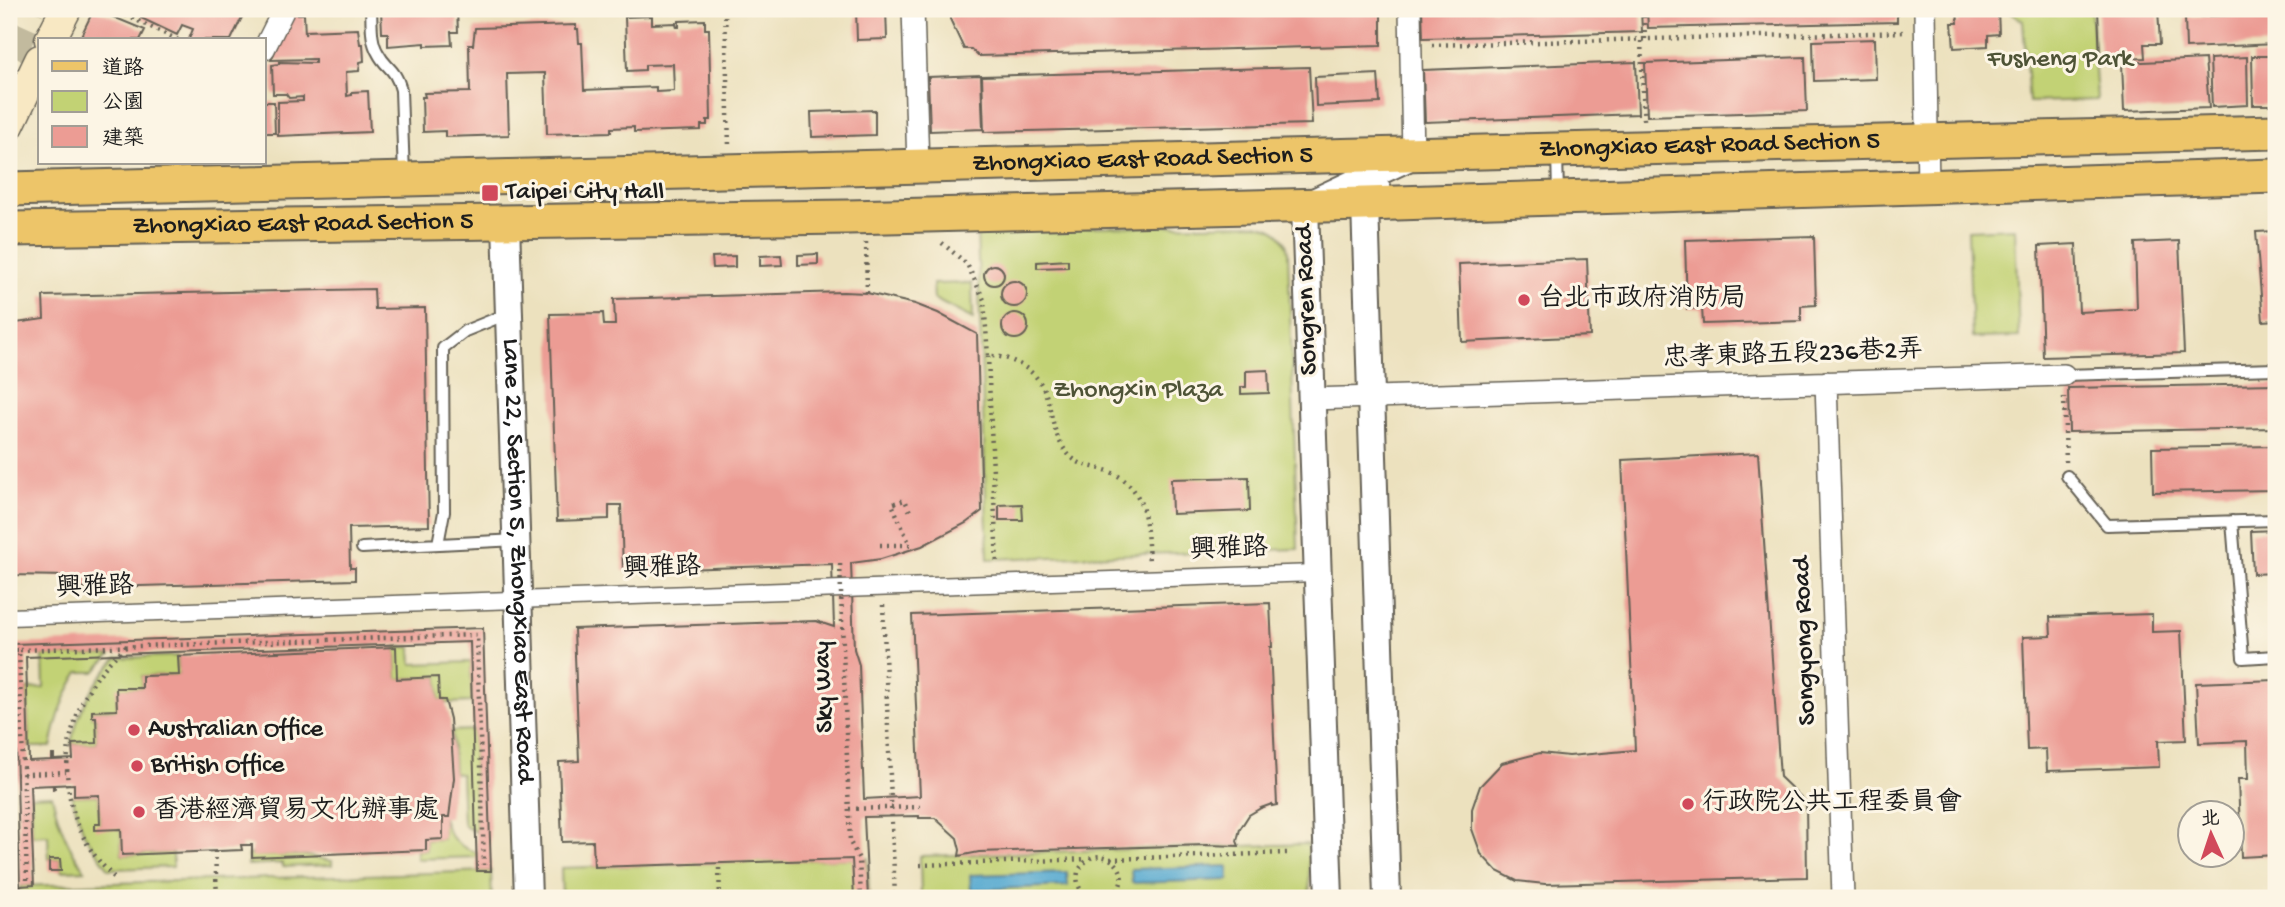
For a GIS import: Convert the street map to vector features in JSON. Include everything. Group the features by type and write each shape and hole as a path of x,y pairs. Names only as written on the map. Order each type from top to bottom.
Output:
{"main road":[{"path":"51,38 66,9"},
{"path":"9,85 38,61"},
{"path":"9,125 38,63"},
{"name":"Zhongxiao East Road Section 5","path":"9,189 208,173 404,179 2276,132"},
{"name":"Zhongxiao East Road Section 5","path":"9,229 506,223 1305,206 2276,176"}],"street":[{"path":"266,45 284,9"},
{"path":"913,9 918,166"},
{"path":"1387,898 1365,204 1413,155 1409,9"},
{"path":"1925,9 1928,188"},
{"name":"Songren Road","path":"1329,898 1305,206 1413,155"},
{"name":"Lane 22, Section 5, Zhongxiao East Road","path":"506,223 528,898"},
{"name":"忠孝東路五段236巷2弄","path":"1311,399 2064,375"},
{"name":"Songyong Road","path":"1826,382 1843,898"},
{"name":"興雅路","path":"9,617 1317,573"}],"lane":[{"path":"371,9 372,39 378,54 398,77 401,90 404,179"},
{"path":"1556,151 1558,198"},
{"path":"438,544 444,512 443,348 465,331 509,313"},
{"name":"忠孝東路五段236巷2弄","path":"2064,375 2276,369"},
{"path":"2067,476 2107,525 2276,520"},
{"path":"2232,522 2243,658 2276,656"},
{"path":"362,548 517,540"}],"path":[{"path":"113,9 174,38"},
{"path":"725,9 730,171"},
{"path":"1644,9 1644,122"},
{"path":"1411,46 1925,31"},
{"path":"939,240 967,264 984,300 997,572"},
{"path":"866,241 867,293"},
{"path":"988,356 1001,356 1026,367 1038,377 1049,399 1058,441 1071,457 1088,467 1106,470 1131,486 1144,508 1150,578"},
{"path":"2064,375 2067,476"},
{"path":"880,545 910,545 892,504 905,500 911,514"},
{"name":"Sky Way","path":"841,564 850,842 859,859 861,898"},
{"path":"882,587 895,898"},
{"path":"9,650 477,635 484,865"},
{"path":"114,877 93,854 82,835 71,804 66,772 71,730 78,709 100,672 128,646"},
{"path":"19,650 27,880"},
{"path":"9,775 66,772"},
{"path":"849,809 920,807"},
{"path":"215,851 216,898"},
{"path":"920,865 1087,859 1100,856 1110,859 1288,853"},
{"path":"1087,859 1079,868 1077,883 1082,893 1090,898"},
{"path":"1109,898 1119,888 1122,877 1119,867 1110,859"},
{"path":"719,868 720,898"}],"green space":[{"name":"Fusheng Park","path":"2005,9 2091,9 2097,100 2029,102 2023,21"},
{"name":"Zhongxin Plaza","path":"1257,224 1278,233 1285,241 1288,252 1298,549 988,559 977,229"},
{"path":"2015,228 2019,337 1972,338 1968,230"},
{"path":"972,283 973,319 934,299 933,284"},
{"path":"396,647 411,647 412,664 471,662 472,702 446,703 445,700 439,700 438,677 397,679"},
{"path":"111,654 95,672 79,672 61,708 51,747 29,747 27,689 44,688 43,656"},
{"path":"178,656 179,675 142,676 142,688 117,689 117,710 92,711 92,717 96,717 97,743 71,744 88,698 117,658"},
{"path":"473,730 476,832 466,827 463,822 461,774 454,773 452,731"},
{"path":"52,795 64,834 85,870 61,871 60,859 49,859 48,835 32,836 31,796"},
{"path":"99,795 100,824 121,829 122,855 173,853 173,867 109,869 84,834 72,796"},
{"path":"443,817 454,840 477,853 477,857 417,859 417,850 426,850 426,840 443,839"},
{"path":"1308,844 1310,898 921,898 920,856"},
{"path":"248,854 302,855 332,861 332,865 248,865"},
{"path":"868,858 869,898 562,898 561,868"},
{"path":"491,871 492,898 21,898 20,886"}],"water":[{"path":"1228,866 1229,880 1132,883 1131,869"},
{"path":"1067,872 1068,886 971,890 970,875"}],"building":[{"path":"94,9 145,30 141,38 80,38"},
{"path":"146,9 246,9 232,38 189,38 193,29 182,25 177,35 141,18"},
{"path":"381,9 457,9 458,32 451,32 452,45 425,46 425,43 388,46 388,33 382,33"},
{"path":"886,9 887,39 857,40 856,10"},
{"path":"950,9 1381,9 1381,45 978,56 971,49 964,49 950,19"},
{"path":"1422,9 1641,9 1642,32 1423,38"},
{"path":"1647,9 1897,9 1897,22 1648,28"},
{"path":"1957,9 1998,10 1999,34 1988,35 1988,46 1954,48 1952,23 1958,23"},
{"path":"2098,9 2158,9 2160,44 2144,44 2145,58 2100,60"},
{"path":"2276,13 2276,44 2186,48 2185,17"},
{"path":"292,14 304,14 305,35 306,31 358,29 360,44 363,44 364,61 360,62 359,71 346,72 347,96 352,95 352,92 368,91 370,132 278,136 278,102 303,101 303,97 289,98 286,94 273,94 272,65 279,62 315,63 315,59 271,60"},
{"path":"652,16 652,24 676,23 677,27 679,21 705,20 705,29 709,29 711,120 707,120 707,125 701,125 701,130 634,132 634,127 611,128 611,132 547,134 545,73 507,74 509,135 445,137 445,131 423,132 424,93 470,92 469,45 473,45 475,28 576,25 579,43 582,43 584,90 656,87 656,92 674,91 673,64 645,65 645,70 627,71 625,17"},
{"path":"1875,39 1876,79 1814,81 1813,41"},
{"path":"2252,56 2276,56 2276,105 2253,105"},
{"path":"1805,57 1807,111 1647,116 1645,63"},
{"path":"2247,57 2248,105 2212,107 2210,59"},
{"path":"2205,59 2209,108 2124,111 2122,63"},
{"path":"1636,62 1638,114 1425,122 1423,70"},
{"path":"1309,67 1312,124 984,132 982,76"},
{"path":"1378,74 1380,103 1316,106 1315,77"},
{"path":"981,75 983,129 930,131 928,77"},
{"path":"266,102 274,102 275,133 266,133"},
{"path":"875,110 875,135 812,137 811,112"},
{"path":"2276,231 2276,320 2263,321 2256,232"},
{"path":"1814,236 1816,305 1801,306 1801,321 1703,324 1702,308 1687,309 1685,240"},
{"path":"2179,241 2184,353 2043,357 2039,246 2076,244 2079,312 2137,309 2135,243"},
{"path":"818,254 818,264 798,265 798,255"},
{"path":"781,255 782,265 760,266 760,256"},
{"path":"735,256 735,267 713,268 712,257"},
{"name":"台北市政府消防局","path":"1587,259 1590,336 1462,342 1459,264"},
{"path":"1068,260 1068,267 1037,268 1037,262"},
{"path":"990,265 998,265 1004,275 998,285 990,285 984,279 984,271"},
{"path":"1014,281 1024,284 1027,294 1024,304 1014,307 1004,304 1001,294 1004,284"},
{"path":"374,289 375,309 425,308 429,526 349,528 350,568 355,568 355,580 69,588 69,576 9,575 9,324 44,319 43,296"},
{"path":"867,293 915,304 977,334 982,511 966,523 922,546 881,559 851,563 854,649 859,665 864,799 920,796 912,615 1270,603 1277,805 1272,804 1249,815 1240,829 1237,841 1239,846 979,852 959,856 957,838 935,818 864,817 868,898 854,898 852,859 594,867 593,841 562,842 559,762 579,761 574,629 816,621 834,627 832,564 623,571 621,505 609,505 609,519 557,521 550,314 603,313 604,325 615,325 614,299"},
{"path":"1015,313 1025,316 1028,326 1025,336 1015,339 1005,336 1002,326 1005,316"},
{"path":"1268,370 1269,393 1241,394 1241,387 1246,387 1246,371"},
{"path":"2276,384 2276,428 2069,432 2068,388"},
{"path":"2276,446 2276,490 2153,492 2152,448"},
{"path":"1758,453 1780,777 1806,802 1807,877 1545,884 1517,881 1497,871 1481,854 1472,829 1472,809 1480,786 1502,763 1540,753 1569,756 1635,750 1622,460"},
{"path":"1249,477 1250,511 1172,514 1171,479"},
{"path":"1022,504 1023,520 999,520 999,505"},
{"path":"2276,530 2276,573 2253,574 2251,531"},
{"path":"2152,614 2152,632 2181,631 2186,740 2158,741 2159,767 2047,771 2046,749 2027,750 2023,637 2051,636 2050,617"},
{"path":"483,628 491,871 477,871 470,642 26,657 29,761 52,760 52,755 54,760 73,759 72,744 97,743 96,717 92,717 92,711 117,710 116,688 142,688 142,676 179,675 178,656 396,647 397,679 438,677 439,700 445,700 450,719 454,778 449,817 443,817 443,839 426,840 426,850 252,857 252,845 241,845 242,850 122,855 121,829 95,830 95,824 100,824 99,795 74,796 74,784 55,785 53,789 53,785 30,786 34,885 20,886 13,644"},
{"path":"2276,680 2276,855 2246,857 2246,799 2239,799 2238,779 2248,779 2247,741 2199,743 2196,683"},
{"path":"49,859 60,859 61,871 49,871"}],"tunnel":[{"path":"9,55 30,9"}],"place":[{"name":"Taipei City Hall","path":"490,193"},
{"name":"台北市政府消防局","path":"1524,300"},
{"name":"Australian Office","path":"134,730"},
{"name":"British Office","path":"137,766"},
{"name":"行政院公共工程委員會","path":"1688,804"},
{"name":"香港經濟貿易文化辦事處","path":"139,812"}]}
